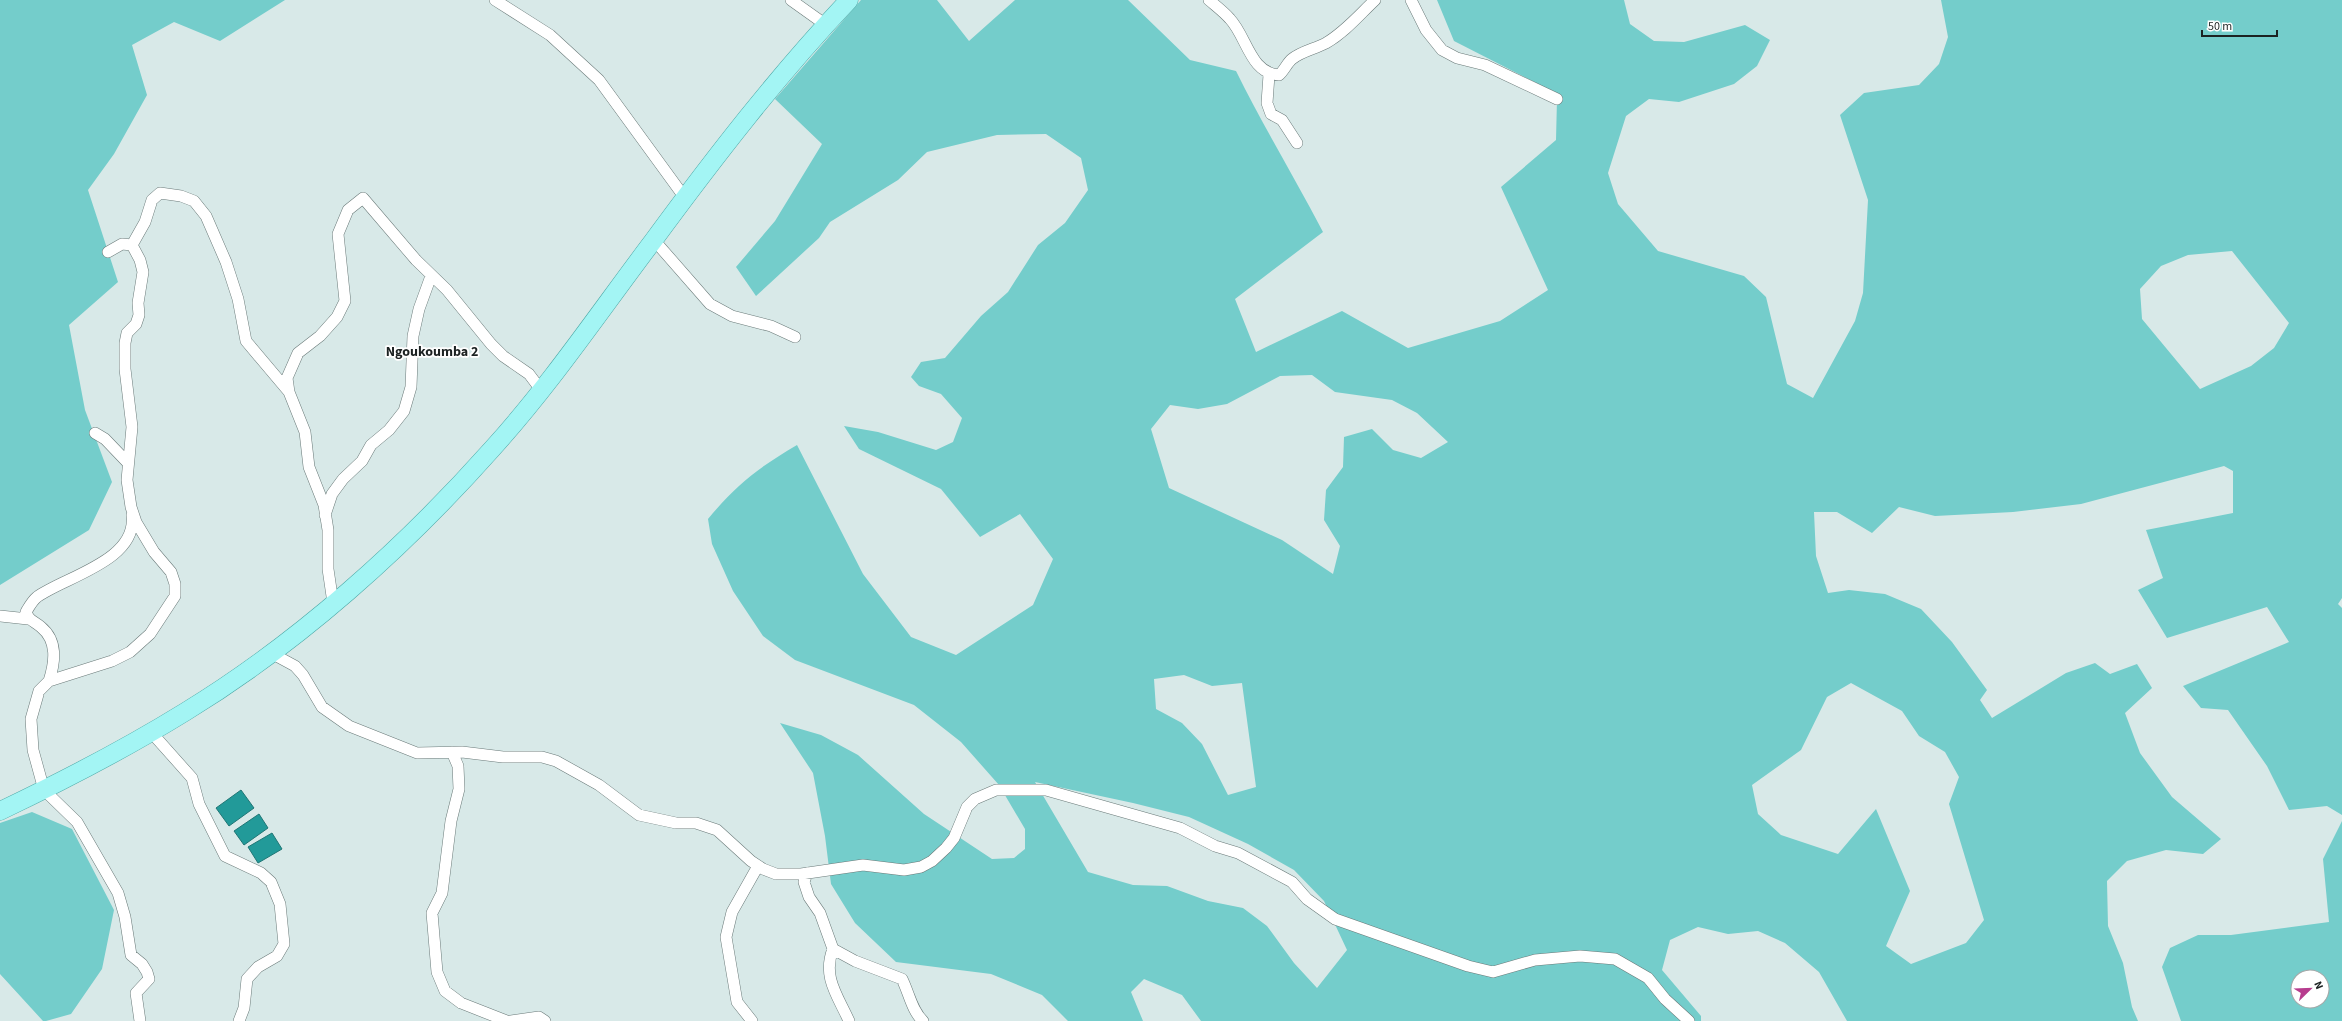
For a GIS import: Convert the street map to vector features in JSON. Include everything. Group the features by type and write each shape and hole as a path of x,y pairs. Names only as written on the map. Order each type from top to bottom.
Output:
{"main road":[{"path":"0,810 44,790 186,711 272,653 333,603 412,534 494,447 541,390 685,198 772,87 826,25 847,6"}],"street":[{"path":"495,0 550,34 599,80 685,198"},
{"path":"791,0 826,25"},
{"path":"1210,0 1230,19 1245,40 1256,64 1269,75 1278,75 1285,70 1290,60 1307,50 1325,43 1342,32 1375,0"},
{"path":"1411,0 1426,30 1442,50 1457,58 1484,65 1557,99"},
{"path":"1269,75 1267,103 1271,114 1282,120 1297,143"},
{"path":"132,245 145,222 152,200 160,193 181,196 194,201 213,229 226,262 238,299 246,341 289,392"},
{"path":"333,603 328,569 328,530 324,505 309,467 305,432 289,392 287,378 298,354 320,336 337,317 345,301 338,234 348,210 363,198 431,276 447,290 491,344 503,356 529,374 541,390"},
{"path":"654,240 710,304 732,316 771,326 796,337"},
{"path":"108,252 122,244 132,245"},
{"path":"28,619 26,612 36,598 107,560 124,543 133,525 127,480 127,462 132,427 125,369 125,343 127,333 136,324 139,315 138,303 143,272 140,260 132,245"},
{"path":"325,515 332,494 343,479 362,461 371,445 389,430 404,411 411,387 413,336 418,309 431,276"},
{"path":"95,433 105,439 127,462"},
{"path":"48,681 112,661 130,652 150,634 175,596 175,584 171,572 144,537 131,507"},
{"path":"0,616 28,619 41,627 50,636 54,648 54,665 48,681 39,691 31,719 33,750 44,790 77,822 118,893 125,917 131,955 148,972 149,980 136,993 140,1021"},
{"path":"272,653 295,666 303,675 322,707 349,726 417,753 452,752 542,757 556,761 599,785 639,815 676,823 696,823 717,830 758,866 776,874 807,874 863,865 904,870 920,867 932,861 946,848 954,838 967,806 975,799 996,790 1046,790 1180,828 1215,846 1238,853 1292,882 1307,899 1335,919 1468,966 1493,972 1535,960 1580,956 1615,958 1648,978 1666,999 1689,1021"},
{"path":"150,732 192,778 199,804 225,856 261,873 271,882 280,904 284,944 277,956 258,967 246,979 244,1008 239,1021"},
{"path":"452,752 458,766 459,789 451,821 442,893 432,913 437,972 445,991 461,1003 507,1021"},
{"path":"752,1021 737,1002 726,937 732,912 758,866"},
{"path":"807,874 804,882 810,897 820,913 833,949 828,962 828,975 849,1021"},
{"path":"833,949 855,961 902,979 916,1015 923,1021"},
{"path":"511,1021 539,1017 545,1021"}],"shaded area":[{"path":"0,0 285,0 220,41 174,22 132,45 147,95 114,154 88,190 118,282 69,325 85,410 112,482 89,530 0,585"},
{"path":"861,0 937,0 969,41 1015,0 1128,0 1190,60 1236,71 1323,232 1235,299 1256,352 1342,311 1408,348 1500,321 1548,290 1501,187 1556,140 1557,99 1546,88 1454,41 1437,0 1624,0 1630,24 1654,41 1684,42 1745,25 1770,40 1757,66 1734,84 1679,102 1649,99 1626,116 1608,173 1618,204 1658,251 1744,276 1766,297 1787,384 1813,398 1855,321 1863,293 1868,200 1840,115 1864,93 1919,85 1939,64 1948,37 1941,0 2342,0 2342,598 2338,604 2342,608 2342,815 2327,806 2289,810 2267,766 2228,710 2201,708 2183,686 2289,642 2267,607 2167,638 2138,590 2163,578 2146,530 2233,513 2233,471 2224,466 2081,504 2013,512 1935,516 1899,507 1872,533 1837,512 1814,512 1816,556 1828,593 1849,590 1885,594 1921,609 1952,642 1987,690 1980,700 1992,718 2066,673 2095,663 2110,674 2137,664 2152,688 2125,713 2140,753 2172,797 2221,839 2203,854 2166,850 2127,861 2107,881 2108,926 2123,963 2132,1007 2138,1021 1847,1021 1819,972 1785,943 1758,931 1728,934 1698,927 1670,940 1662,970 1701,1016 1701,1021 1201,1021 1182,995 1144,979 1131,992 1143,1021 1068,1021 1042,995 991,974 896,962 855,923 831,884 825,836 813,773 780,723 821,735 858,755 924,814 992,859 1014,858 1025,849 1025,829 999,785 961,742 914,705 795,660 763,636 733,591 712,544 708,519 739,486 759,469 797,445 863,574 911,637 956,655 1033,605 1053,559 1020,514 980,537 941,489 859,449 844,426 878,432 936,450 953,442 962,418 941,394 919,386 911,377 921,362 945,358 981,316 1008,292 1038,245 1065,223 1088,190 1081,158 1046,134 997,135 927,152 898,180 830,222 819,238 756,296 736,267 775,221 822,144 775,99","holes":["2232,251 2289,323 2274,348 2251,366 2200,389 2142,319 2140,289 2161,266 2188,255","1312,375 1335,392 1392,400 1417,413 1448,442 1421,458 1393,450 1372,429 1344,437 1343,467 1326,490 1324,520 1340,546 1333,574 1282,540 1169,488 1151,429 1170,405 1198,409 1227,404 1280,376","1184,675 1212,686 1242,683 1256,787 1228,795 1202,744 1182,723 1156,709 1154,679","1851,683 1902,711 1919,736 1945,752 1959,777 1949,804 1984,920 1966,943 1911,964 1886,946 1910,891 1876,809 1838,854 1781,835 1758,814 1752,785 1801,750 1827,697","1035,782 1133,803 1189,817 1248,844 1294,870 1324,901 1347,950 1317,988 1294,963 1267,926 1243,908 1208,901 1167,886 1133,885 1088,872"]},
{"path":"241,790 254,808 229,826 216,808"},
{"path":"32,812 72,829 114,910 102,969 71,1014 46,1021 43,1021 0,974 0,823"},
{"path":"259,814 268,828 244,845 234,831"},
{"path":"2342,821 2342,1021 2181,1021 2162,967 2170,948 2198,935 2231,935 2329,922 2323,859"},
{"path":"272,833 282,849 258,863 248,847"}],"district":[{"name":"Ngoukoumba 2","path":"432,351"}]}
